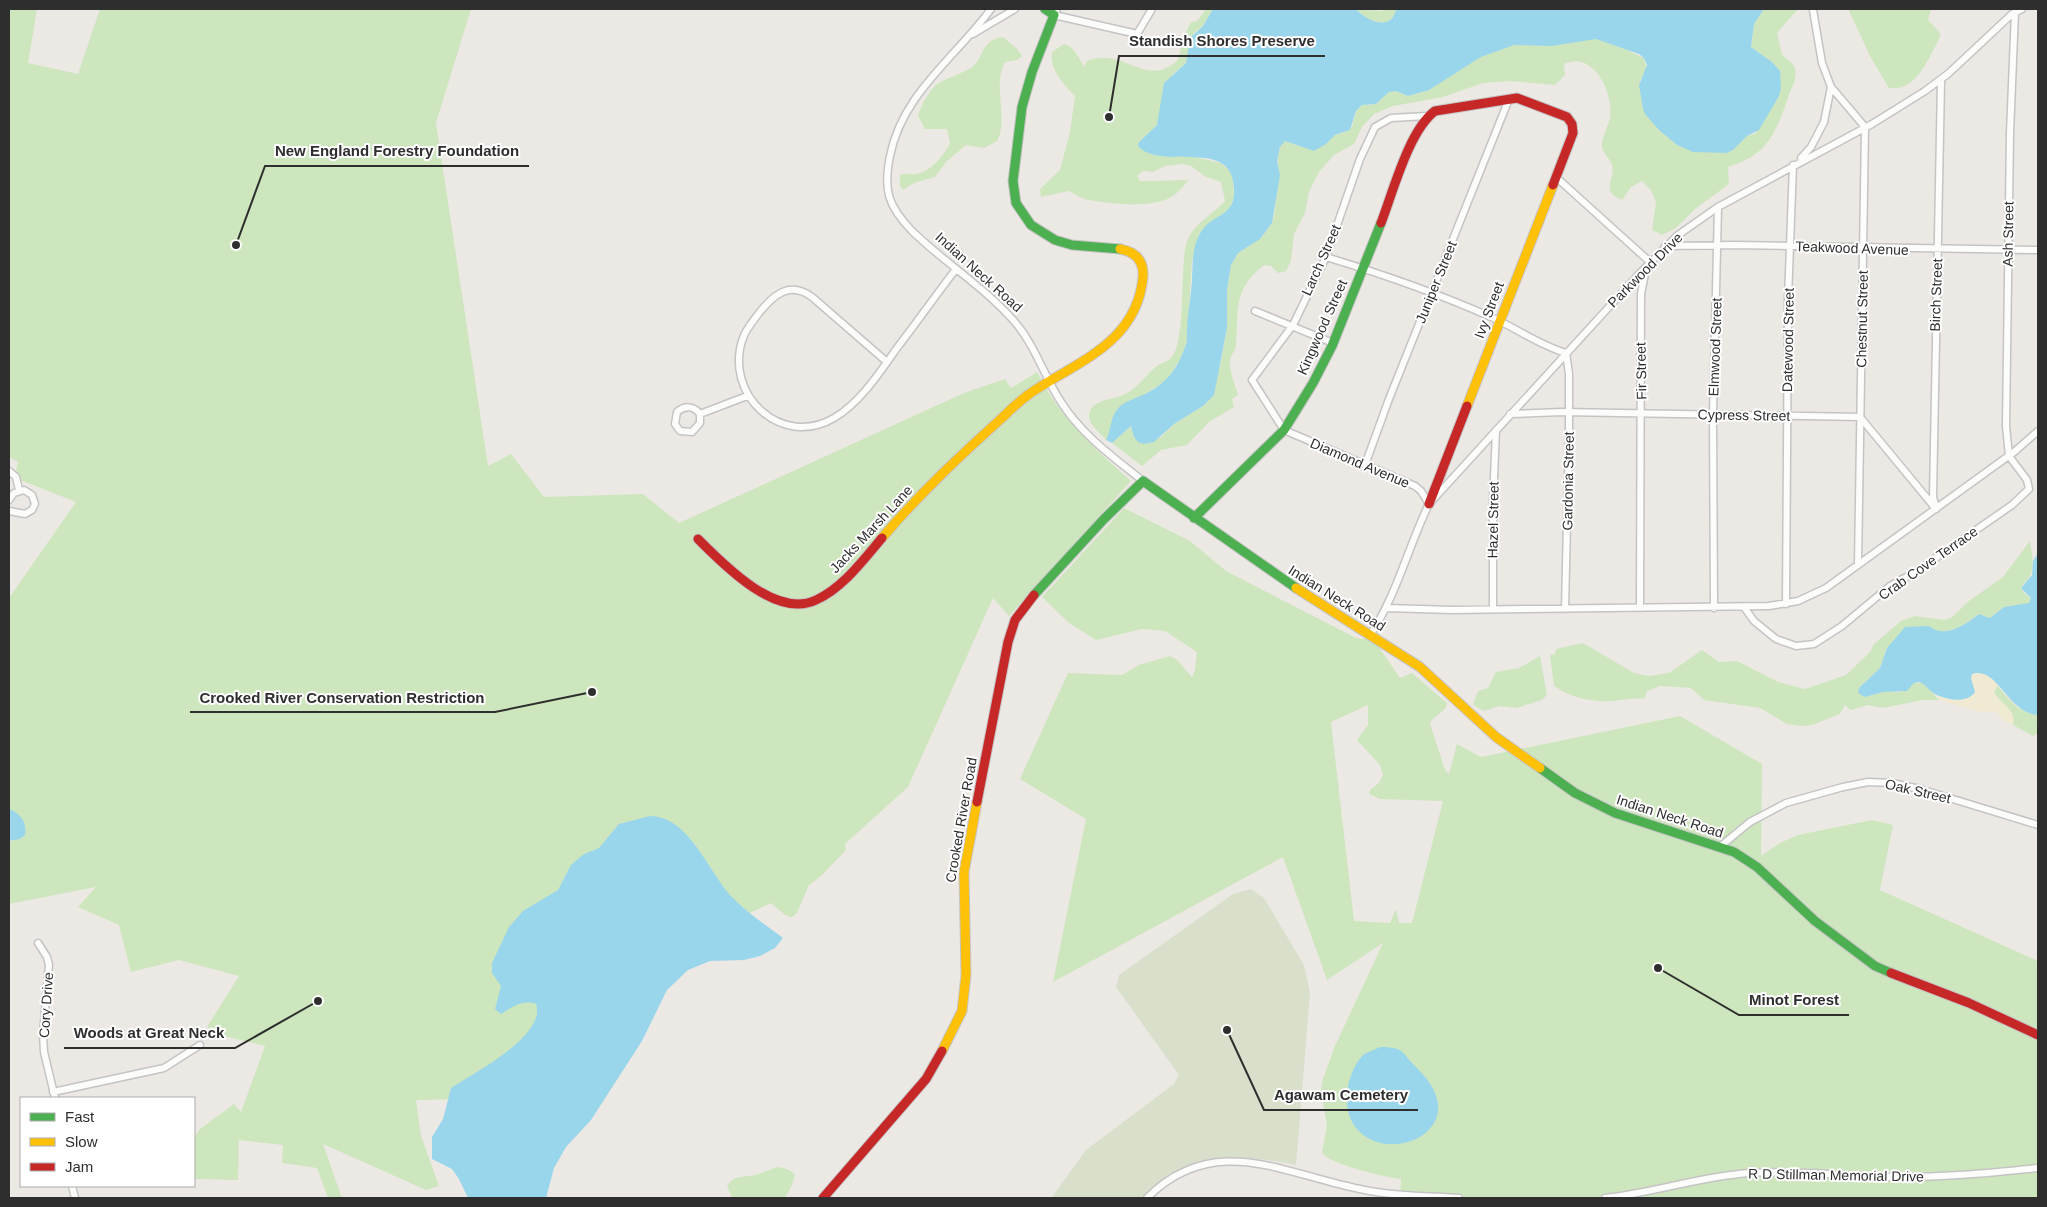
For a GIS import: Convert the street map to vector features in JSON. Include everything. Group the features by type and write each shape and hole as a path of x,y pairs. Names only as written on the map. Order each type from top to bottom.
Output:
{"street":[{"name":"Indian Neck Road","path":"991,9 968,38 929,80 898,125 891,151 886,185 891,203 901,218 956,269 990,297 1017,325 1062,403 1076,421 1114,458 1142,481 1262,566 1425,671 1496,737 1575,793 1614,813 1721,846 1757,867 1820,925 1875,966 1902,980 1969,1003 2038,1035"},
{"path":"968,38 1015,9"},
{"path":"1045,9 1137,34 1152,9"},
{"path":"1813,10 1822,63 1831,87 1865,127"},
{"name":"Parkwood Drive","path":"1370,636 1386,608 1414,535 1429,504 1665,246 1718,207 1865,127 1940,81 2019,10"},
{"name":"Ash Street","path":"2008,456 2006,426 2008,250 2019,10"},
{"name":"Jacks Marsh Lane","path":"698,539 727,566 775,600 795,605 819,600 833,590 966,451 1021,400 1050,381 1072,370 1093,354 1136,309 1143,269 1140,257 1132,251 1118,248 1080,246 1055,240 1032,226 1016,202 1013,178 1022,109 1033,68 1056,12"},
{"name":"Birch Street","path":"1936,508 1933,498 1940,81"},
{"path":"1792,166 1806,154 1818,134 1826,116 1831,87"},
{"path":"1427,116 1440,109 1509,99"},
{"name":"Ivy Street","path":"1429,504 1573,133 1573,126 1567,117 1522,99 1509,99"},
{"name":"Juniper Street","path":"1365,465 1389,399 1509,99"},
{"name":"Larch Street","path":"1284,430 1252,380 1293,325 1326,257 1360,159 1375,127 1391,118 1427,116"},
{"name":"Kingwood Street","path":"1194,518 1284,430 1316,378 1333,343 1364,268 1414,137 1427,116"},
{"name":"Chestnut Street","path":"1858,565 1865,127"},
{"name":"Datewood Street","path":"1786,604 1787,416 1792,166"},
{"path":"1557,178 1650,262"},
{"name":"Elmwood Street","path":"1714,608 1713,414 1718,207"},
{"name":"Teakwood Avenue","path":"1665,246 2038,250"},
{"path":"1326,257 1364,268 1499,320 1545,346 1566,353"},
{"name":"Fir Street","path":"1640,608 1641,294 1644,274 1650,262"},
{"path":"887,362 812,297 805,292 790,289 777,294 771,300 743,336 739,362 741,379 747,396 762,413 776,421 802,427 819,424 843,412 871,383 887,362 956,269"},
{"path":"1255,311 1333,343"},
{"name":"Gardonia Street","path":"1565,609 1568,412 1566,353"},
{"path":"700,414 747,396"},
{"path":"685,407 694,408 700,414 700,423 692,432 684,433 675,424 677,412 685,407"},
{"name":"Cypress Street","path":"1510,414 1568,412 1860,417"},
{"path":"1860,417 1936,508"},
{"name":"Diamond Avenue","path":"1284,430 1415,486 1422,491 1429,504"},
{"name":"Hazel Street","path":"1493,609 1493,501 1496,430"},
{"path":"1386,608 1714,608 1786,604 1818,593 2008,456 2038,431"},
{"name":"Crab Cove Terrace","path":"1744,607 1754,621 1780,641 1800,647 1821,640 1842,626 1890,586 1924,566 2024,495 2029,489 2028,482 2008,456"},
{"path":"9,471 16,477 19,490"},
{"name":"Crooked River Road","path":"823,1198 926,1078 952,1035 962,1011 966,975 964,872 1008,642 1014,620 1032,596 1142,481"},
{"path":"9,500 19,490"},
{"path":"9,511 22,515 30,512 34,507 32,495 27,491 19,490"},
{"name":"Oak Street","path":"1721,846 1750,822 1786,803 1868,782 1892,783 1920,789 2038,825"},
{"name":"Cory Drive","path":"38,943 47,957 49,965 43,1034 44,1052 54,1095"},
{"path":"54,1095 164,1068 200,1044"},
{"path":"1147,1198 1163,1184 1188,1171 1216,1164 1241,1161 1266,1164 1369,1191 1459,1198"},
{"name":"R D Stillman Memorial Drive","path":"1605,1198 1643,1192 1703,1178 1751,1173 1826,1172 1916,1177 2038,1168"}],"green space":[{"path":"9,9 37,9 28,63 78,74 100,9 471,9 436,123 488,466 511,454 544,497 643,494 679,523 964,393 1005,379 1011,388 1037,372 1056,404 1078,431 1131,481 1009,616 993,598 908,787 845,844 846,850 820,877 809,885 797,913 792,917 785,915 771,903 717,929 522,1098 416,1100 421,1136 439,1186 426,1190 323,1144 342,1198 328,1198 317,1168 282,1163 283,1145 239,1140 238,1180 195,1179 195,1136 200,1129 234,1104 241,1112 265,1046 215,1034 207,1027 239,976 179,960 131,972 119,925 78,907 96,887 9,904 9,841 14,841 13,811 9,809 9,598 76,502 15,478 18,462 9,457"},
{"path":"1206,9 1213,9 1203,26 1194,33 1186,63 1172,75 1157,125 1139,142 1154,155 1191,156 1221,163 1230,171 1233,177 1234,197 1229,210 1213,221 1192,261 1187,341 1183,355 1167,380 1123,405 1106,440 1090,422 1090,410 1097,403 1128,392 1137,386 1157,366 1171,358 1176,350 1181,322 1186,245 1197,226 1225,201 1221,182 1206,177 1191,166 1183,164 1165,166 1153,172 1143,171 1137,176 1140,181 1189,180 1173,196 1155,203 1120,204 1098,202 1083,199 1069,191 1041,197 1040,189 1060,170 1070,132 1075,96 1062,82 1055,70 1052,52 1064,44 1068,45 1076,53 1084,67 1087,61 1100,58 1112,59 1145,70 1155,71 1166,68 1178,60 1183,38 1191,22 1197,21"},
{"path":"1356,9 1382,11 1384,9 1396,9 1394,16 1389,20 1378,22 1366,17"},
{"path":"1764,9 1798,9 1777,33 1782,54 1794,66 1796,72 1794,83 1779,122 1768,142 1761,149 1742,162 1728,167 1729,184 1695,209 1676,228 1662,235 1652,230 1656,202 1651,190 1642,181 1631,187 1622,200 1611,193 1612,165 1602,148 1610,118 1609,97 1600,77 1584,63 1575,61 1564,64 1565,75 1555,85 1511,81 1483,83 1443,97 1393,106 1374,114 1362,127 1354,144 1334,155 1319,172 1309,192 1305,213 1294,234 1291,261 1286,271 1278,273 1271,266 1264,265 1254,274 1242,292 1239,302 1236,346 1230,360 1231,373 1238,395 1232,399 1234,407 1209,422 1187,445 1161,450 1142,466 1112,443 1131,426 1134,437 1160,438 1174,424 1203,406 1220,366 1227,328 1227,290 1231,265 1238,253 1251,245 1274,217 1279,170 1277,161 1280,147 1285,141 1299,146 1326,144 1335,135 1343,133 1352,127 1356,111 1362,105 1376,104 1389,92 1396,91 1408,96 1429,90 1480,57 1514,45 1596,39 1605,40 1644,58 1647,71 1640,80 1645,114 1677,145 1697,152 1733,150 1747,136 1755,134 1779,96 1772,62 1751,47 1754,24"},
{"path":"1848,9 1931,9 1928,20 1940,33 1940,37 1921,72 1915,79 1899,88 1889,88 1871,58"},
{"path":"1003,37 1022,56 1017,60 1005,62 1001,71 1001,123 997,141 984,148 966,145 946,162 935,177 914,183 903,190 900,186 900,175 921,173 931,167 944,153 950,143 947,129 925,129 918,116 929,93 939,83 971,68 990,42"},
{"path":"1124,508 1190,541 1226,571 1356,638 1374,640 1400,678 1412,673 1447,703 1445,709 1430,724 1445,770 1449,774 1457,744 1481,757 1680,716 1762,764 1761,856 1780,843 1798,835 1872,820 1893,825 1880,890 2038,961 2038,1198 1400,1198 1401,1179 1359,1170 1335,1162 1322,1153 1327,1125 1321,1093 1322,1082 1334,1048 1383,943 1327,980 1283,857 1053,982 1086,819 1020,779 1068,673 1122,675 1139,665 1170,656 1177,660 1192,677 1195,670 1197,652 1165,631 1142,629 1096,640 1069,623 1042,597","holes":["1368,705 1368,725 1357,740 1380,765 1383,775 1379,783 1370,790 1369,794 1380,799 1443,801 1412,923 1399,923 1396,909 1390,923 1354,921 1331,722"]},
{"path":"2030,541 2033,566 2030,576 2021,587 2024,593 2031,598 2029,604 2004,607 1990,618 1979,614 1961,626 1948,631 1935,630 1929,626 1894,640 1887,648 1880,668 1859,688 1865,697 1883,692 1900,692 1914,683 1923,683 1939,700 1923,700 1883,708 1868,705 1851,710 1845,705 1840,714 1812,725 1802,726 1787,724 1760,708 1704,700 1691,688 1660,686 1647,691 1644,699 1595,701 1569,694 1554,686 1550,655 1555,654 1556,649 1583,643 1634,673 1649,676 1669,673 1702,650 1719,662 1737,661 1778,682 1805,689 1846,675 1870,652 1874,644 1901,621 1915,616 1944,620 1951,618 1969,601 2003,577"},
{"path":"1540,656 1547,695 1542,700 1516,708 1500,706 1484,711 1473,705 1478,691 1488,688 1496,672 1519,668"},
{"path":"1997,685 2010,700 2025,712 2038,715 2038,733 2033,736 2013,725 2013,716 1994,693"},
{"path":"1251,889 1264,898 1304,965 1310,993 1296,1165 1252,1158 1213,1159 1177,1171 1141,1198 1051,1198 1086,1150 1174,1084 1179,1075 1116,987 1119,975 1233,894"},
{"path":"778,1167 787,1169 795,1174 785,1198 732,1198 727,1186 730,1182 739,1177 755,1175"}],"sand":[{"path":"1975,672 1990,676 1997,685 1994,693 2011,711 2014,720 2013,725 2004,721 1996,712 1981,712 1939,700 1937,695 1956,700 1973,684 1971,678"}],"water":[{"path":"1213,9 1356,9 1372,20 1384,22 1394,16 1396,9 1764,9 1754,24 1751,47 1772,62 1780,71 1781,88 1779,96 1759,130 1747,136 1733,150 1726,153 1693,152 1677,145 1659,130 1645,114 1639,85 1647,65 1644,58 1639,54 1596,39 1552,46 1514,45 1481,57 1429,90 1408,96 1396,91 1389,92 1376,104 1362,105 1356,111 1350,130 1335,135 1326,144 1314,151 1285,141 1280,147 1277,161 1280,175 1272,223 1260,239 1238,253 1231,265 1227,290 1227,328 1214,395 1203,406 1174,424 1154,442 1144,444 1138,442 1134,437 1131,426 1112,443 1106,440 1116,411 1126,403 1153,390 1167,379 1181,358 1187,341 1187,323 1196,244 1207,224 1226,211 1233,201 1232,176 1224,165 1211,159 1164,156 1149,153 1138,146 1139,142 1157,125 1164,83 1186,63 1190,38 1203,26"},
{"path":"2038,553 2038,715 2028,713 2019,707 1996,683 1981,673 1972,674 1971,678 1975,692 1967,698 1956,700 1933,693 1924,684 1919,682 1914,683 1907,691 1883,692 1865,697 1858,693 1859,688 1880,668 1887,648 1905,627 1929,626 1935,630 1948,631 1961,626 1979,614 1990,618 2004,607 2029,603 2031,598 2021,588 2032,575 2033,561"},
{"path":"9,809 17,813 24,822 25,835 20,839 9,841"},
{"path":"650,816 664,818 676,825 687,835 732,897 750,914 783,938 775,948 760,956 744,960 710,961 688,970 667,990 642,1041 591,1120 566,1147 554,1168 546,1198 468,1198 452,1169 432,1159 432,1137 443,1119 451,1088 520,1041 530,1029 536,1016 536,1004 527,1002 518,1004 501,1014 495,1009 501,986 492,973 492,963 509,927 523,911 558,890 571,865 584,854 599,848 619,824"},
{"path":"1380,1047 1395,1048 1402,1052 1433,1089 1438,1108 1434,1124 1423,1135 1407,1142 1389,1144 1372,1140 1357,1129 1348,1112 1347,1092 1352,1071 1363,1055"}],"traffic: fast":[{"path":"1045,9 1054,15 1032,72 1022,107 1013,181 1016,203 1031,225 1055,240 1072,245 1120,249"},
{"path":"1194,518 1284,430 1313,383 1332,346 1381,223"},
{"path":"1034,595 1104,519 1143,481 1296,588"},
{"path":"1540,768 1575,793 1615,813 1734,852 1757,867 1815,921 1875,966 1891,973"}],"traffic: slow":[{"path":"1467,406 1553,185"},
{"path":"882,538 941,475 1017,404 1032,392 1086,359 1118,334 1130,318 1138,299 1143,277 1142,266 1138,258 1130,252 1120,249"},
{"path":"1296,588 1420,667 1496,737 1540,768"},
{"path":"942,1051 962,1011 966,975 964,872 977,802"}],"traffic: jam":[{"path":"1381,223 1403,162 1417,132 1435,111 1517,98 1567,117 1572,124 1573,133 1553,185"},
{"path":"1429,504 1467,406"},
{"path":"698,539 736,575 752,586 768,596 784,602 801,604 826,595 844,581 882,538"},
{"path":"977,802 1008,642 1015,620 1034,595"},
{"path":"1891,973 1969,1003 2038,1035"},
{"path":"823,1198 926,1079 942,1051"}],"place":[{"name":"Standish Shores Preserve","path":"1109,117"},
{"name":"New England Forestry Foundation","path":"236,245"},
{"name":"Crooked River Conservation Restriction","path":"592,692"},
{"name":"Minot Forest","path":"1658,968"},
{"name":"Woods at Great Neck","path":"318,1001"},
{"name":"Agawam Cemetery","path":"1227,1030"}]}
